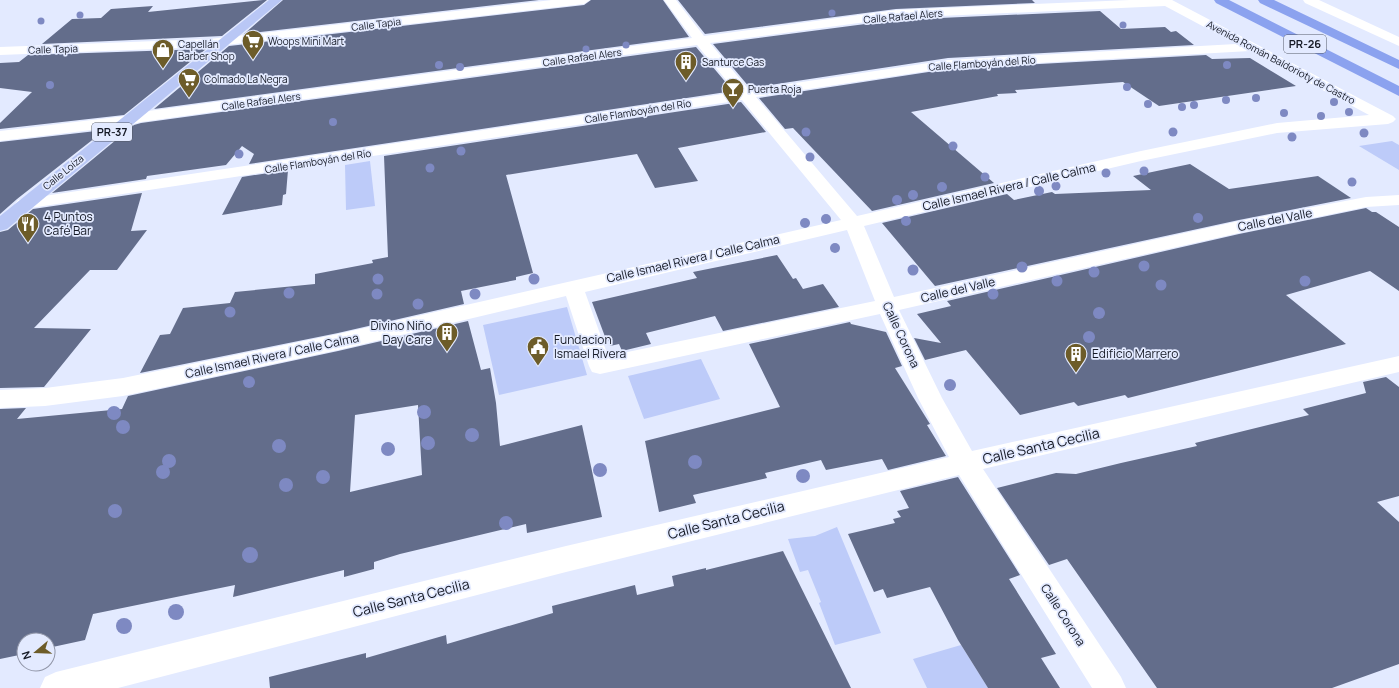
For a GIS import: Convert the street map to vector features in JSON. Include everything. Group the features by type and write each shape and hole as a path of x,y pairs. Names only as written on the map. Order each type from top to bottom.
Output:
{"highway":[{"name":"PR-26","path":"1220,0 1395,90"},
{"name":"PR-26","path":"1264,0 1399,65"}],"main road":[{"name":"Calle Loíza","path":"0,225 125,121 276,0"}],"street":[{"name":"Calle Tapia","path":"0,51 226,41 584,0"},
{"name":"Calle Corona","path":"670,0 700,40 745,95 853,223 887,306 930,398 965,463 1110,688"},
{"path":"1309,0 1399,42"},
{"name":"Calle Rafael Alers","path":"0,136 125,121 896,14 1165,1"},
{"name":"Avenida Román Baldorioty de Castro","path":"1165,1 1392,121"},
{"name":"Calle Flamboyán del Río","path":"24,204 948,64 1254,47"},
{"name":"Calle Ismael Rivera / Calle Calma","path":"0,399 45,397 123,387 338,342 1141,156 1277,128 1392,121"},
{"name":"Calle del Valle","path":"573,287 600,366 887,306 1239,227 1366,202 1399,200"},
{"name":"Calle Santa Cecilia","path":"56,688 559,560 965,463 1399,364"}],"shaded area":[{"path":"1392,141 1399,145 1399,170 1359,146"},
{"path":"370,161 375,206 346,210 345,165"},
{"path":"567,307 587,375 499,395 483,325"},
{"path":"701,359 720,399 644,419 628,376"},
{"path":"837,527 881,633 835,645 819,603 821,602 808,570 800,572 788,539 815,536"},
{"path":"961,645 988,688 927,688 913,659"}],"building":[{"path":"267,0 222,36 42,44 72,19 101,18 111,9 153,6 148,12"},
{"path":"283,0 539,0 244,34"},
{"path":"591,0 663,0 689,37 154,109 229,46 584,5"},
{"path":"678,0 1032,0 1035,3 896,9 705,34"},
{"path":"1100,11 1121,29 1165,27 1171,32 1176,31 1194,45 948,58 750,88 713,44 896,20"},
{"path":"696,47 733,91 249,164 254,154 242,146 226,165 147,176 146,179 52,193 134,125 141,123"},
{"path":"206,49 124,115 0,129 0,123 32,92 0,88 0,63 19,62 28,55"},
{"path":"1206,55 1212,59 1250,58 1296,86 1159,106 1123,82 1015,90 1017,93 997,94 998,96 911,112 994,183 872,211 793,128 785,129 759,98 948,69"},
{"path":"741,102 766,132 678,148 698,181 655,188 637,154 506,175 533,273 516,277 516,280 461,291 464,304 338,333 140,373 160,335 170,334 183,308 230,303 235,292 315,284 315,274 373,263 372,260 388,257 384,156"},
{"path":"105,130 17,199 0,214 0,142"},
{"path":"1190,164 1229,189 1318,176 1351,198 1239,220 935,286 882,223 1007,194 1014,200 1052,192 1055,194 1151,190 1133,176"},
{"path":"288,170 286,194 283,195 282,205 222,215 242,177"},
{"path":"142,193 131,231 147,230 117,270 90,270 34,328 91,329 44,387 0,388 0,232 8,230 33,209"},
{"path":"1366,208 1372,212 1376,212 1399,227 1399,291 1370,271 1286,295 1346,344 1128,398 1125,395 1078,406 1074,402 1020,415 966,350 925,360 914,338 941,343 917,314 951,306 947,301 1239,234"},
{"path":"777,255 793,279 796,278 803,289 823,284 839,307 723,331 715,316 646,333 651,344 622,351 619,344 610,346 609,341 607,342 592,302 697,278 693,272"},
{"path":"468,321 481,370 490,368 496,403 500,446 582,425 602,517 527,533 526,524 400,554 374,562 374,569 344,577 344,570 233,597 235,585 93,614 85,640 56,646 56,632 16,632 16,656 0,659 0,409 26,408 17,419 122,409 128,396 338,351","holes":["418,405 422,475 350,492 355,415"]},
{"path":"850,322 851,324 886,332 902,366 895,368 930,424 927,425 946,456 888,470 882,459 826,470 821,460 765,473 767,478 693,495 696,503 659,512 645,441 780,407 749,344"},
{"path":"1386,377 1399,387 1399,496 1377,502 1399,522 1399,664 1332,688 1157,688 1067,559 1049,565 997,488 1056,473 1076,474 1197,446 1195,443 1309,415 1303,409 1366,393 1363,382"},
{"path":"958,477 1020,575 1009,579 1056,654 1041,658 1060,688 988,688 958,640 930,587 887,598 883,589 874,592 848,534 895,523 893,519 901,517 897,511 909,508 900,491"},
{"path":"783,551 851,688 270,688 269,677 366,653 366,658 446,635 447,644 553,613 552,606 635,585 637,595 674,586 672,576 706,568 706,570"}],"place":[{"name":"Woops Mini Mart","path":"253,60"},
{"name":"Capellán Barber Shop","path":"163,70"},
{"name":"Santurce Gas","path":"686,82"},
{"name":"Colmado La Negra","path":"189,98"},
{"name":"Puerta Roja","path":"733,108"},
{"name":"4 Puntos Café Bar","path":"28,244"},
{"name":"Divino Niño Day Care","path":"447,352"},
{"name":"Fundacion Ismael Rivera","path":"538,366"},
{"name":"Edificio Marrero","path":"1076,374"}]}
